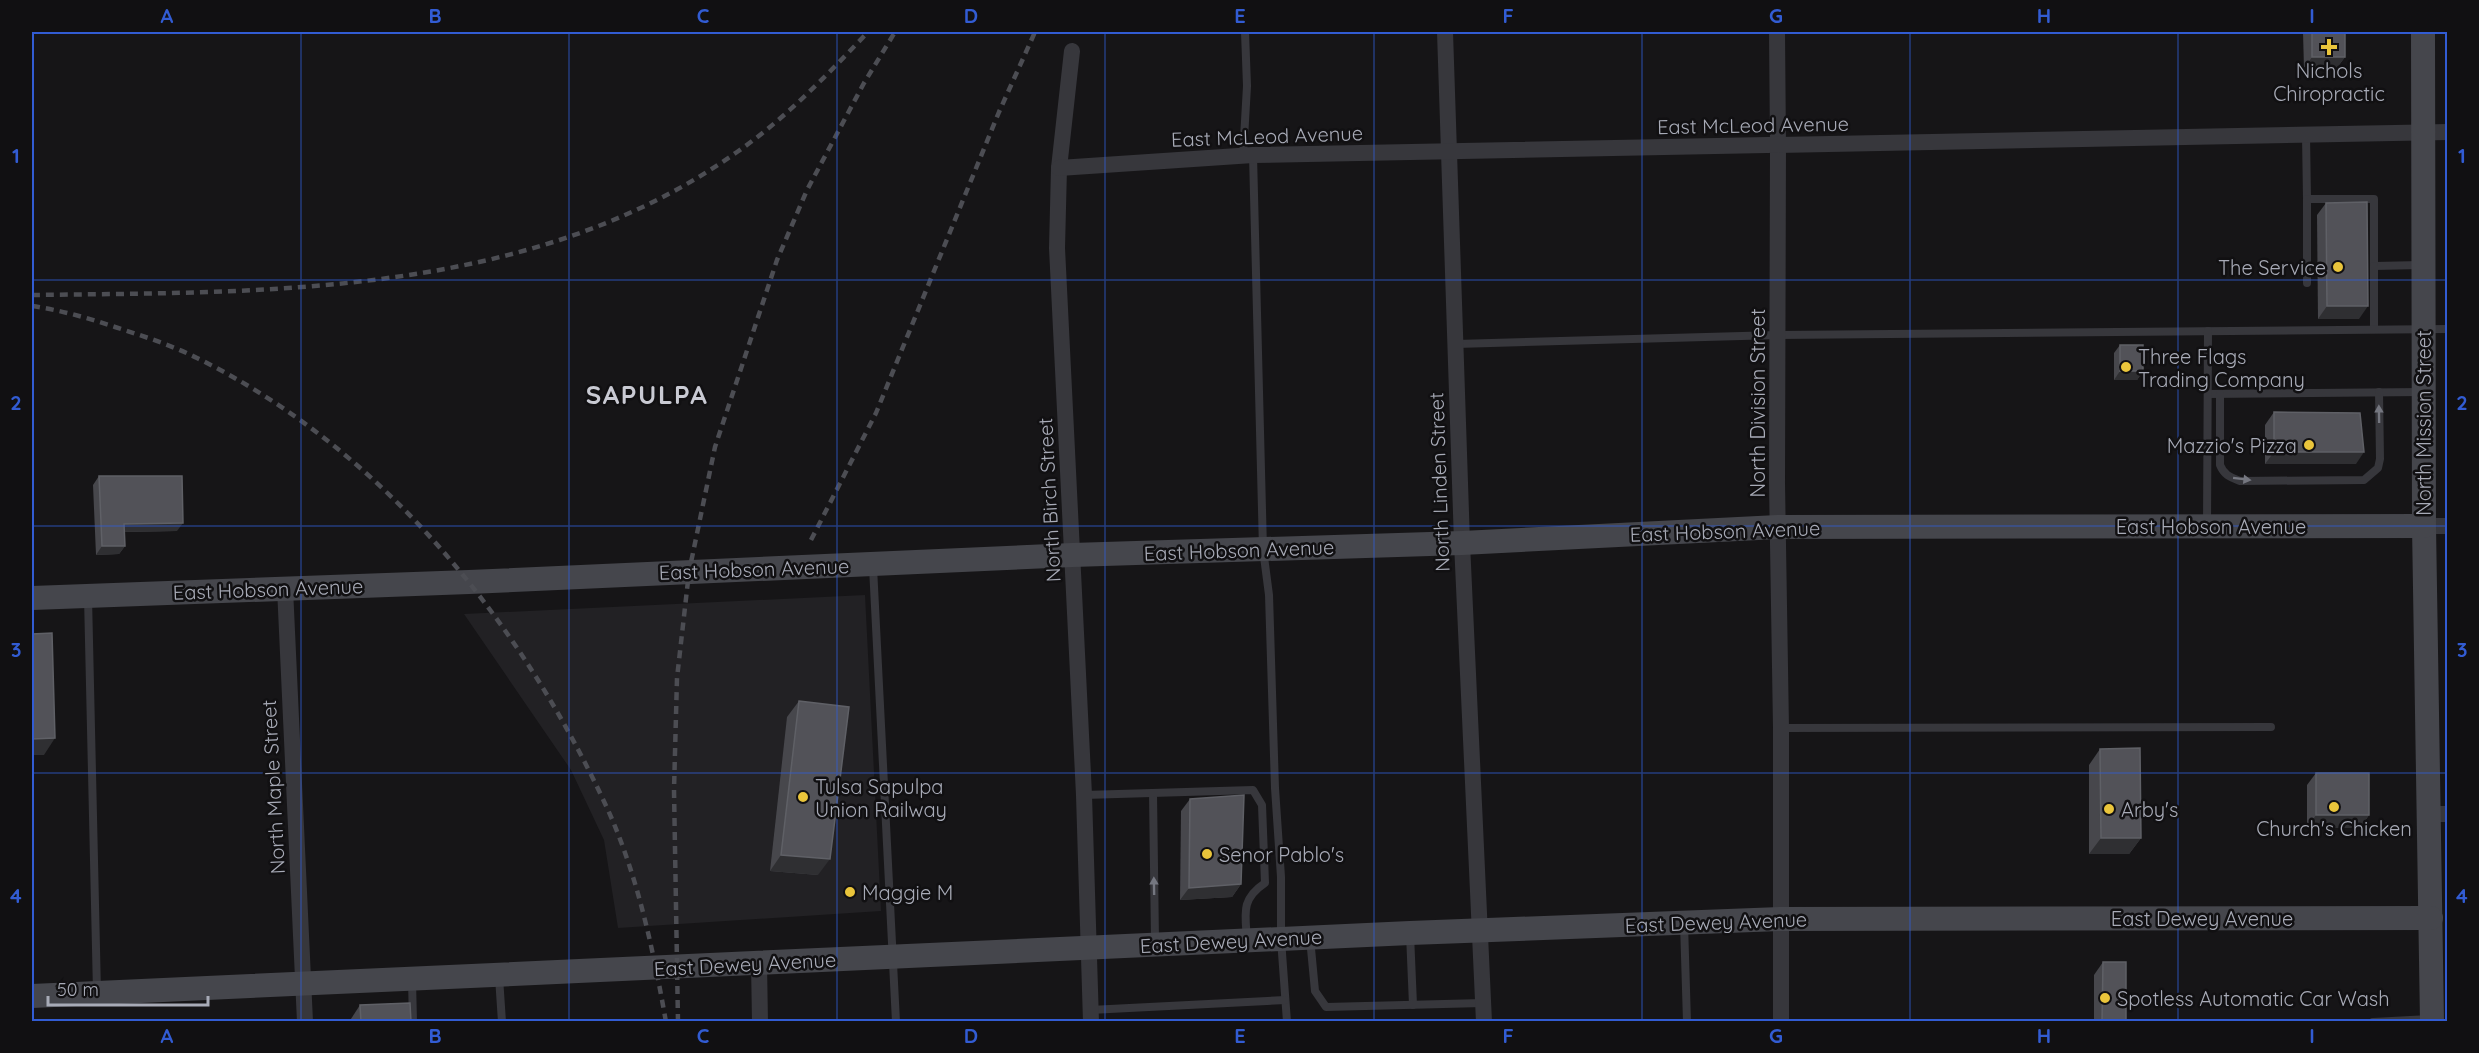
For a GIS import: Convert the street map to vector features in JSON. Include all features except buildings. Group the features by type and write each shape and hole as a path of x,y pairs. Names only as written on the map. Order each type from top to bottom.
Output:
{"main road":[{"name":"North Mission Street","path":"2423,32 2424,526 2438,814 2431,918 2432,1020"},
{"name":"East Hobson Avenue","path":"32,598 1072,555 1462,543 1778,527 2424,526"},
{"name":"East Dewey Avenue","path":"32,996 1247,940 1781,919 2431,918"}],"street":[{"name":"North Linden Street","path":"1445,32 1462,543 1484,1022"},
{"name":"North Division Street","path":"1776,32 1781,729 1780,1022"},
{"name":"North Birch Street","path":"1072,51 1059,168 1057,248 1084,795 1090,1016"},
{"name":"East McLeod Avenue","path":"1059,168 1248,155 2448,132"},
{"name":"East Hobson Avenue","path":"2424,526 2448,526"},
{"name":"North Maple Street","path":"285,588 305,1022"},
{"path":"759,963 760,1022"}],"lane":[{"path":"1245,32 1263,549 1269,596 1275,788 1281,877 1281,939 1287,1022"},
{"path":"2306,135 2307,283"},
{"path":"2307,199 2374,199 2374,329"},
{"path":"2374,266 2424,265"},
{"path":"1456,344 1778,336 2448,329"},
{"path":"2207,526 2208,331"},
{"path":"2220,394 2220,465 2223,472 2230,477 2240,481 2364,480 2378,468 2380,459 2379,392"},
{"path":"2208,394 2424,392"},
{"path":"873,564 896,1022"},
{"path":"88,596 97,993"},
{"path":"1781,729 2271,727"},
{"path":"1084,795 1253,790 1262,805 1265,883 1256,889 1245,906 1247,940"},
{"path":"1153,793 1155,945"},
{"path":"1684,923 1687,1022"},
{"path":"1410,933 1413,1005"},
{"path":"1310,938 1315,991 1326,1007 1483,1004"},
{"path":"499,975 501,1022"},
{"path":"412,979 413,1022"},
{"path":"1090,1016 1285,1000"},
{"path":"2373,1022 2432,1020"}],"shaded area":[{"path":"865,595 881,911 618,928 604,840 571,770 464,614"}],"railway":[{"path":"32,295 214,292 306,287 397,277 487,260 574,235 658,200 737,152 789,110 868,32"},
{"path":"678,1022 674,790 677,678 689,572 715,447 777,260 807,190 864,83 895,32"},
{"path":"811,540 876,413 999,112 1035,32"},
{"path":"32,306 84,317 167,345 197,358 265,396 328,441 387,492 440,548 489,609 534,673 573,741 608,810 636,887 656,968 666,1022"}],"place":[{"name":"Nichols Chiropractic","path":"2329,47"},
{"name":"The Service","path":"2338,267"},
{"name":"Three Flags Trading Company","path":"2126,367"},
{"name":"Mazzio's Pizza","path":"2309,445"},
{"name":"Tulsa Sapulpa Union Railway","path":"803,797"},
{"name":"Church's Chicken","path":"2334,807"},
{"name":"Arby's","path":"2109,809"},
{"name":"Senor Pablo's","path":"1207,854"},
{"name":"Maggie M","path":"850,892"},
{"name":"Spotless Automatic Car Wash","path":"2105,998"}],"district":[{"name":"SAPULPA","path":"647,394"}]}
